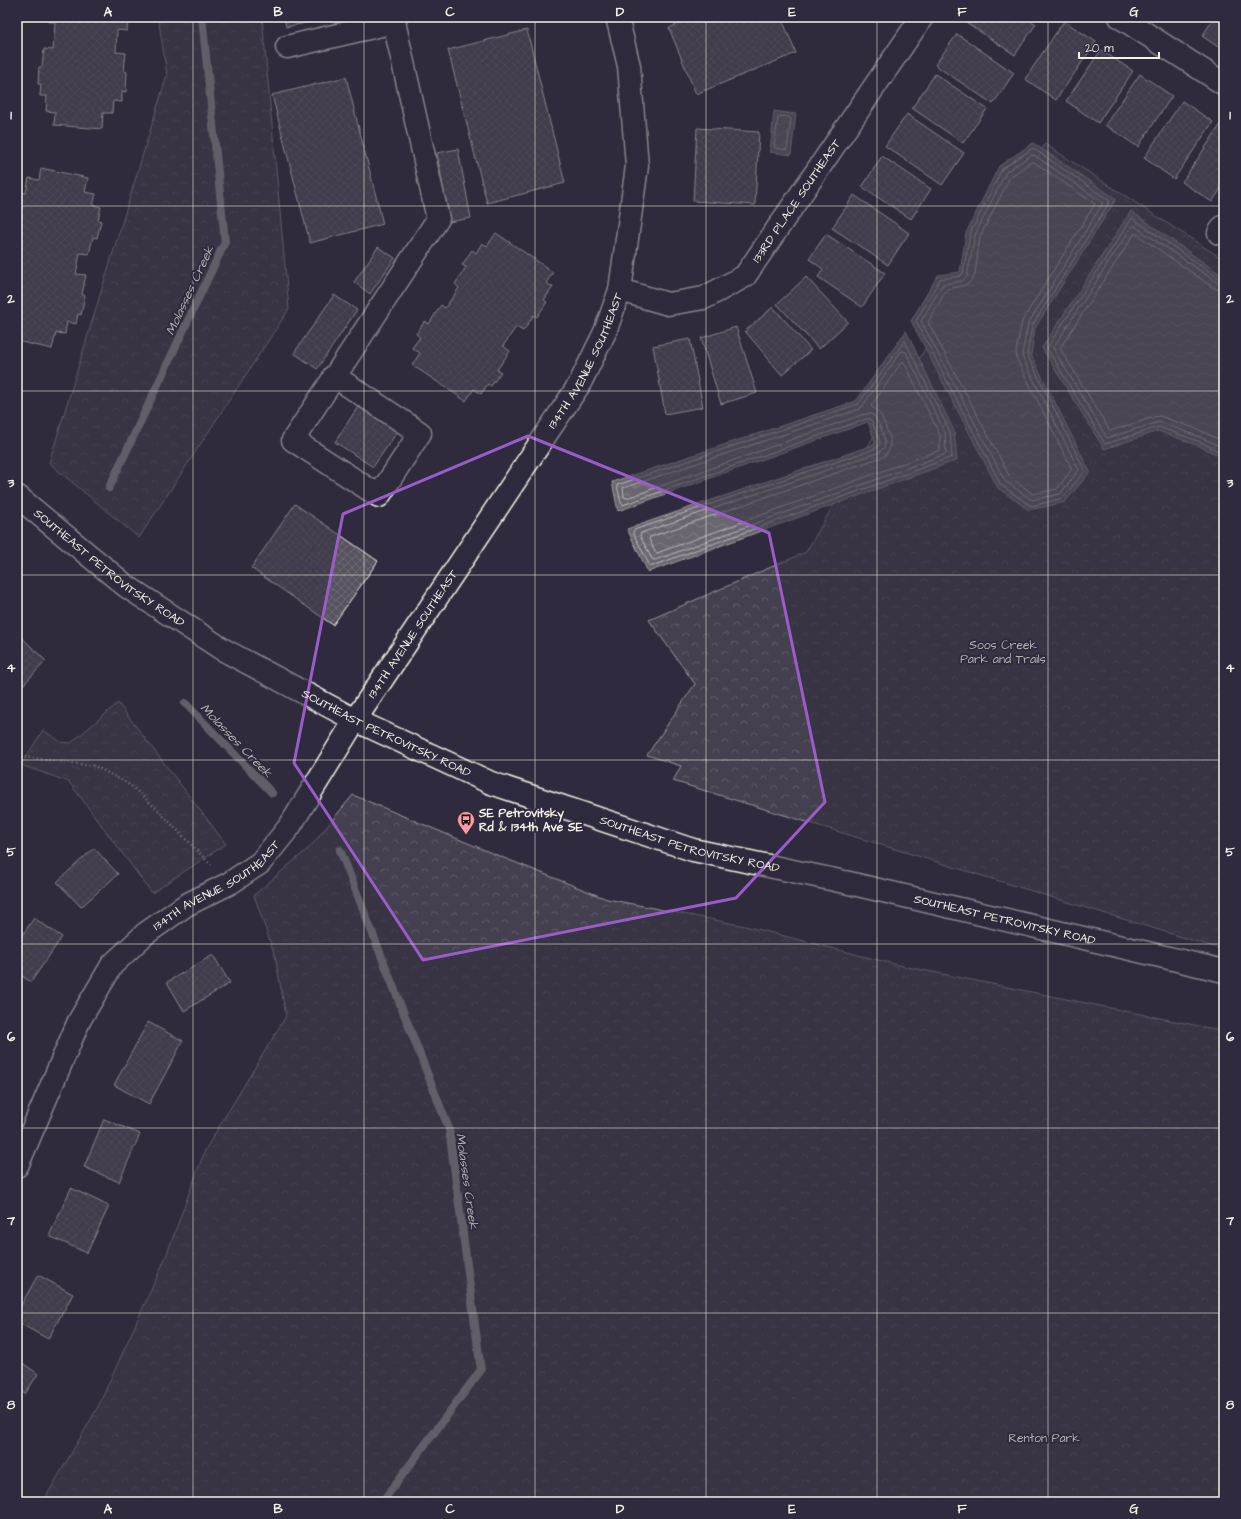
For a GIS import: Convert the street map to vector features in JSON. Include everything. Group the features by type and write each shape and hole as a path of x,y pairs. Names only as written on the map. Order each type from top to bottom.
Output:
{"street":[{"name":"134TH AVENUE SOUTHEAST","path":"17,1166 79,1021 112,965 146,934 186,905 230,884 260,863 290,826 355,720 579,385 605,332 620,290 637,166 629,66 617,17"},
{"name":"133RD PLACE SOUTHEAST","path":"620,290 668,304 704,298 745,276 922,17"},
{"path":"1120,17 1224,84"},
{"path":"287,47 395,19 438,219 334,376 293,440 379,496 420,433 334,376"},
{"name":"SOUTHEAST PETROVITSKY ROAD","path":"17,496 126,586 222,649 355,720 491,783 693,850 849,883 1224,971"}],"path":[{"path":"17,756 95,766 130,785 156,808 230,884"}],"highlighted area":[{"path":"528,436 769,533 825,802 736,898 423,960 294,763 343,514"}],"green space":[{"path":"158,17 262,17 289,309 139,538 49,463 167,75"},
{"name":"Soos Creek Park and Trails","path":"1045,144 1224,260 1224,950 673,781 681,766 647,755 695,684 649,620 806,552"},
{"path":"118,703 226,844 152,893 69,782 21,765 43,730 61,742 71,743"},
{"name":"Renton Park","path":"353,795 607,899 745,926 898,965 1224,1031 1224,1502 43,1502 98,1407 165,1259 205,1150 286,1016 275,956 254,895 310,847"}],"water":[{"path":"774,111 796,114 791,155 770,152"},
{"path":"1033,143 1116,199 1035,328 1031,355 1090,472 1065,502 1029,510 998,488 911,321 938,275 960,272 966,233 999,166"},
{"path":"1131,211 1224,277 1224,458 1197,445 1158,431 1104,449 1042,348"},
{"path":"906,331 954,431 957,460 648,572 627,529 876,444 868,422 618,511 612,482 856,401"}],"building":[{"path":"48,17 128,17 127,31 117,30 116,52 126,53 124,71 127,72 126,92 122,91 122,102 113,101 112,113 103,113 102,129 54,125 55,112 46,111 47,96 40,96 41,84 38,84 39,67 42,67 44,49 53,50 55,22 48,22"},
{"path":"284,17 336,17 286,27"},
{"path":"696,17 781,17 796,53 696,94 669,28"},
{"path":"971,17 1025,17 1036,24 1015,55 967,23"},
{"path":"1215,17 1224,17 1224,51 1202,36"},
{"path":"1064,21 1096,42 1056,100 1025,79"},
{"path":"527,30 565,183 487,203 448,50"},
{"path":"957,34 1014,73 993,104 935,65"},
{"path":"1101,50 1133,71 1098,123 1066,101"},
{"path":"935,74 987,109 963,143 912,108"},
{"path":"1140,74 1172,96 1138,147 1105,125"},
{"path":"346,77 383,224 310,243 272,95"},
{"path":"1182,101 1213,122 1174,179 1144,158"},
{"path":"907,114 964,153 942,185 885,146"},
{"path":"1221,124 1224,126 1224,184 1212,202 1182,182"},
{"path":"697,128 759,132 755,205 693,201"},
{"path":"458,149 471,218 449,222 437,153"},
{"path":"882,156 931,189 911,219 862,187"},
{"path":"41,168 88,178 85,192 96,194 93,205 101,207 98,220 101,221 97,238 93,237 89,254 80,253 76,274 86,275 82,294 85,296 81,315 78,314 76,324 67,322 65,334 56,333 52,349 17,341 17,249 19,237 17,237 17,209 21,192 26,193 29,178 39,180"},
{"path":"854,195 909,233 888,265 832,228"},
{"path":"496,233 553,272 546,283 553,287 544,300 547,302 537,317 534,315 523,331 516,327 503,346 510,351 497,370 501,372 491,386 488,384 481,394 474,389 466,401 412,365 420,353 412,348 420,337 416,334 425,321 429,324 441,305 445,308 459,288 455,284 466,267 462,265 472,250 476,253 482,243 487,246"},
{"path":"826,234 885,273 862,307 818,277 823,269 809,259"},
{"path":"378,247 395,258 370,294 354,282"},
{"path":"806,277 848,322 819,349 777,304"},
{"path":"334,295 357,310 317,369 294,353"},
{"path":"773,307 811,350 782,375 745,331"},
{"path":"736,327 757,393 721,404 701,338"},
{"path":"690,339 703,407 665,414 653,346"},
{"path":"359,405 398,431 373,467 335,442"},
{"path":"295,504 378,561 333,625 251,568"},
{"path":"17,633 46,661 23,685 17,679"},
{"path":"94,848 118,874 81,907 57,882"},
{"path":"34,918 62,937 31,982 17,973 17,943"},
{"path":"213,955 230,983 184,1011 167,982"},
{"path":"148,1022 183,1041 149,1104 114,1085"},
{"path":"104,1119 140,1134 119,1182 84,1167"},
{"path":"71,1188 109,1206 87,1253 49,1236"},
{"path":"38,1275 73,1294 48,1339 17,1322 17,1312"},
{"path":"17,1359 38,1374 25,1394 17,1389"}],"waterway":[{"name":"Molasses Creek","path":"109,488 225,242 202,17"},
{"name":"Molasses Creek","path":"185,703 272,793"},
{"name":"Molasses Creek","path":"340,850 449,1129 481,1370 382,1502"}],"place":[{"name":"SE Petrovitsky Rd & 134th Ave SE","path":"466,835"}]}
